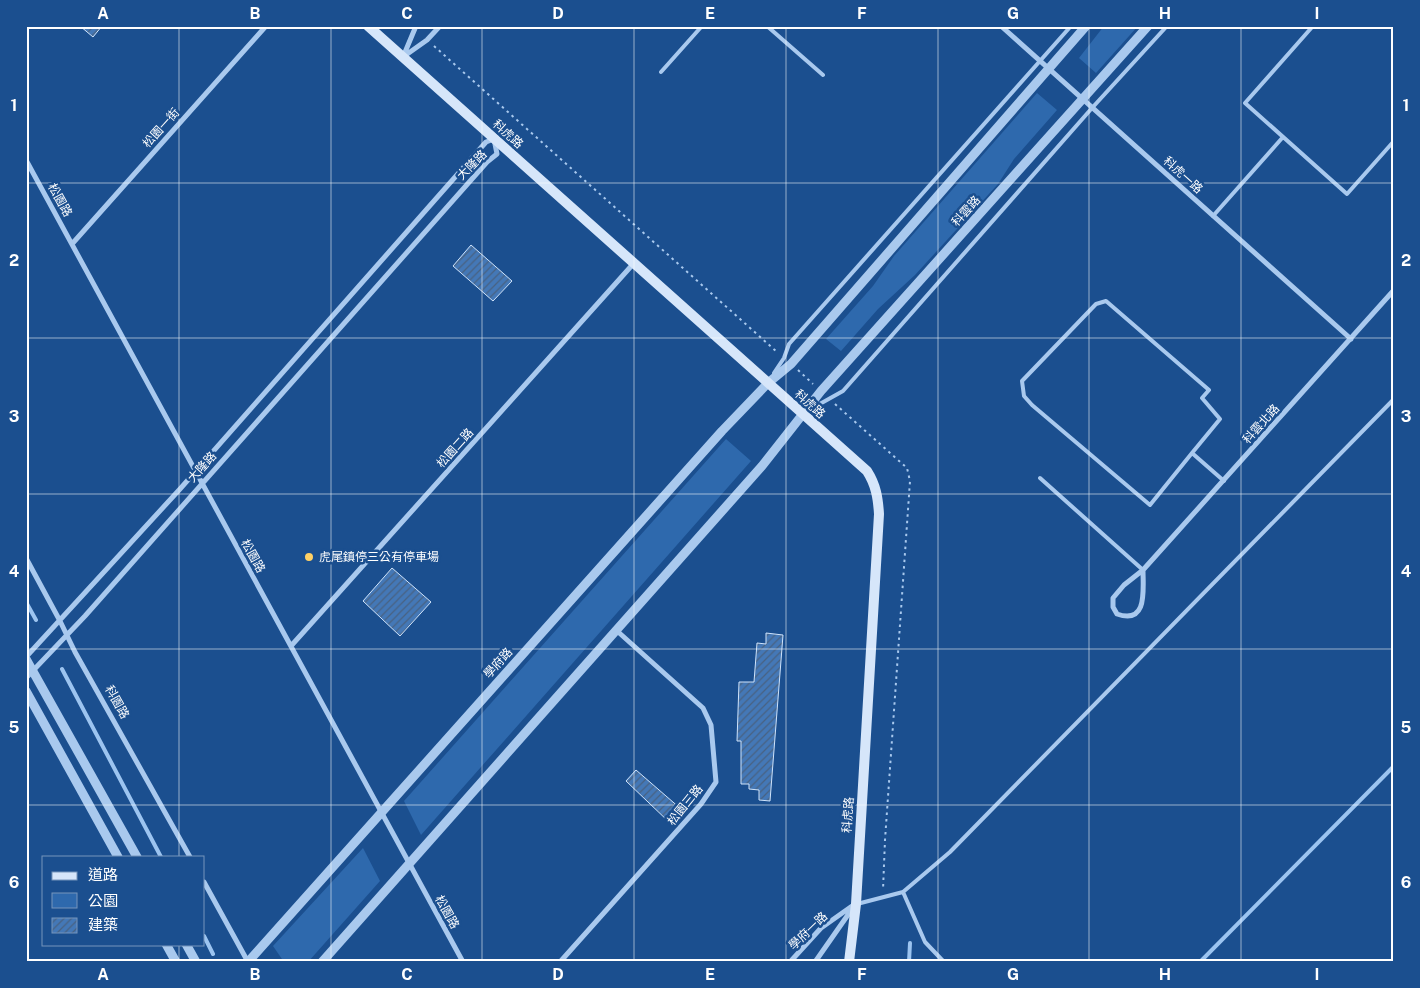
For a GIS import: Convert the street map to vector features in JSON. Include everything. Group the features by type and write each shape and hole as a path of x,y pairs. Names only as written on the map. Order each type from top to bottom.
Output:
{"main road":[{"name":"科虎路","path":"368,26 868,470 878,494 880,514 856,904 849,962"}],"street":[{"name":"松園一街","path":"72,244 266,26"},
{"path":"403,57 416,26"},
{"path":"403,57 427,40 440,26"},
{"name":"科虎一路","path":"1001,26 1351,339"},
{"path":"768,383 1086,26"},
{"name":"科雲路","path":"803,414 825,395 1082,99 1148,26"},
{"name":"大隆路","path":"26,658 196,471 486,142 494,139 497,154 486,162 67,636 26,678"},
{"name":"松園路","path":"26,160 463,962"},
{"name":"松園二路","path":"291,646 634,263"},
{"name":"科雲北路","path":"1143,570 1142,603 1139,612 1130,617 1117,614 1113,607 1113,598 1124,585 1143,570 1394,290"},
{"name":"學府路","path":"248,962 722,431 768,383"},
{"path":"322,962 762,466 803,414"},
{"name":"科園路","path":"26,558 67,636 189,856"},
{"name":"松園三路","path":"560,962 701,804 716,782 712,725 703,708 616,629"},
{"path":"26,658 136,856"},
{"path":"26,691 117,856"},
{"path":"205,884 248,962"},
{"name":"學府一路","path":"790,962 821,928 856,904"},
{"name":"學府一路","path":"815,962 856,904"},
{"path":"167,946 176,962"},
{"path":"187,946 196,962"}],"lane":[{"path":"661,72 702,26"},
{"path":"767,26 823,75"},
{"path":"787,361 788,344 1071,26"},
{"path":"825,395 843,391 1092,108 1167,26"},
{"path":"1313,26 1245,103 1347,194 1394,141"},
{"path":"1213,216 1283,137"},
{"path":"1106,301 1209,390 1202,398 1220,419 1192,453 1150,505 1032,405 1024,396 1022,381 1096,304 1106,301"},
{"path":"856,904 903,892 950,852 1394,399"},
{"path":"1192,453 1224,481"},
{"path":"1040,478 1143,570"},
{"path":"903,892 925,942 944,962"}],"path":[{"path":"427,40 907,468 910,481 882,897"}],"green space":[{"path":"1104,26 1138,26 1096,73 1079,58"},
{"path":"1037,93 1057,110 1014,159 998,184 915,275 878,309 841,351 826,339 873,286 894,256"},
{"path":"726,439 751,461 421,835 404,801"},
{"path":"363,848 380,881 308,962 284,962 273,946"}],"building":[{"path":"80,26 102,26 93,37"},
{"path":"471,245 512,281 493,301 453,266"},
{"path":"392,568 431,602 400,636 363,601"},
{"path":"766,633 783,635 770,801 759,800 759,790 749,789 749,784 741,784 741,741 737,741 739,682 754,682 757,643 766,644"},
{"path":"636,770 681,809 670,823 626,781"}],"waterway":[{"path":"26,602 36,620"},
{"path":"62,669 160,856"},
{"path":"1200,962 1394,766"},
{"path":"205,938 213,954"},
{"path":"909,962 910,943"}],"place":[{"name":"虎尾鎮停三公有停車場","path":"309,557"}]}
